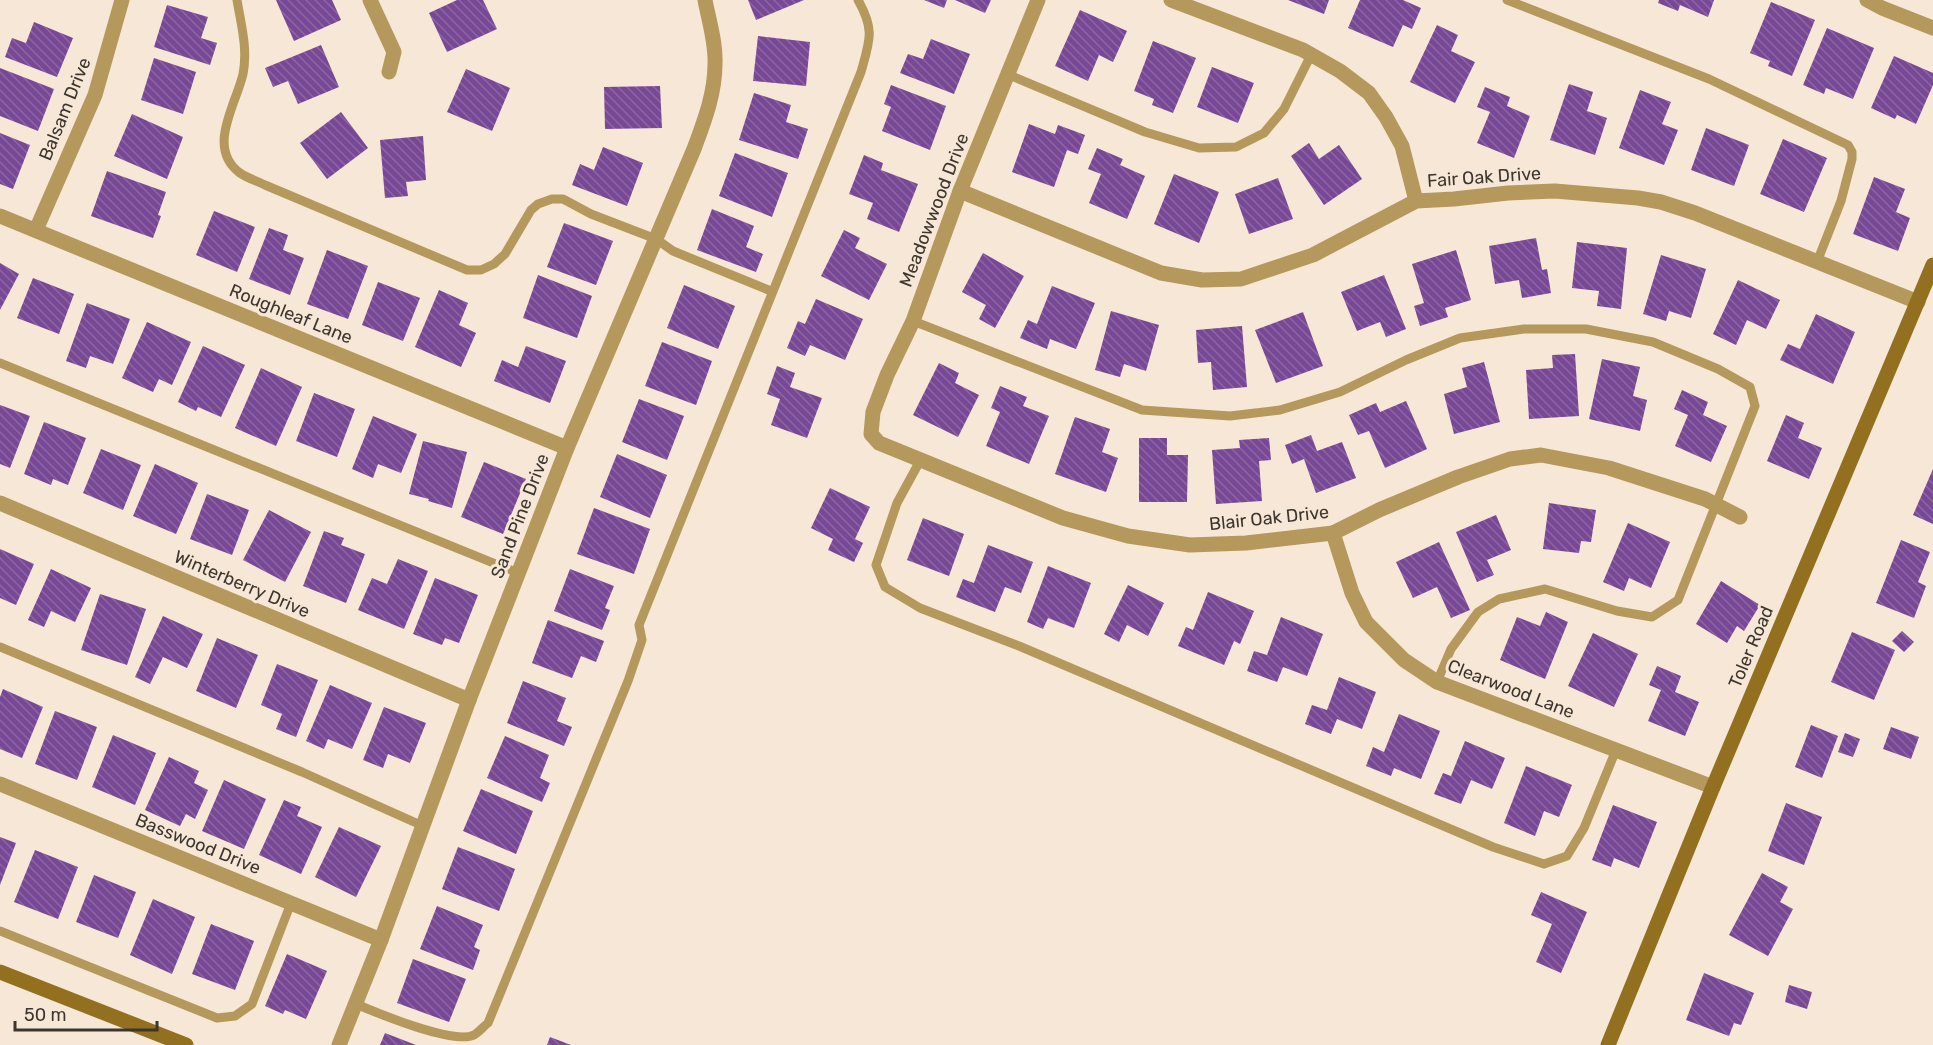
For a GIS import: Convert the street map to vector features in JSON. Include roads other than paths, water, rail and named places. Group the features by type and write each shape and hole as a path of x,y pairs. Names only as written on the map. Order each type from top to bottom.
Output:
{"street":[{"name":"Balsam Drive","path":"36,230 95,95 122,0"},
{"path":"370,0 394,52 389,72"},
{"name":"Sand Pine Drive","path":"339,1045 567,448 694,149 711,103 715,64 713,36 705,0"},
{"name":"Meadowwood Drive","path":"871,434 873,412 913,321 960,191 1038,0"},
{"path":"1171,0 1311,55 1340,71 1369,93 1402,146 1416,201"},
{"path":"1867,0 1933,28"},
{"name":"Fair Oak Drive","path":"960,191 1161,273 1202,280 1241,279 1314,255 1416,201 1555,191 1638,198 1661,202 1695,213 1918,302"},
{"name":"Roughleaf Lane","path":"0,216 567,448"},
{"name":"Toler Road","path":"1608,1045 1713,787 1933,265"},
{"name":"Blair Oak Drive","path":"871,434 879,443 1063,518 1128,536 1190,544 1246,543 1333,533 1379,510 1458,477 1510,459 1541,455 1609,468 1705,499 1740,517"},
{"name":"Winterberry Drive","path":"0,503 469,700"},
{"name":"Clearwood Lane","path":"1333,533 1352,593 1366,622 1404,660 1437,682 1713,787"},
{"name":"Basswood Drive","path":"0,784 381,940"},
{"path":"0,972 186,1045"}],"lane":[{"path":"237,0 245,57 243,75 223,141 225,154 239,172 305,203 467,270 481,270 495,264 505,254 531,210 538,204 552,199 563,200 656,239 673,251 771,291"},
{"path":"356,1004 397,1022 458,1037 473,1036 488,1023 628,681 642,640 639,624 861,72 870,40 868,17 858,0"},
{"path":"1507,0 1709,79 1848,145 1852,152 1852,159 1841,201 1817,262"},
{"path":"1007,74 1145,132 1199,148 1236,147 1264,133 1284,110 1311,55"},
{"path":"913,321 1142,410 1230,416 1280,410 1340,393 1406,360 1460,338 1524,329 1586,329 1653,342 1718,369 1750,387 1755,405 1678,600 1652,617 1617,611 1545,590 1499,599 1478,612 1451,649 1437,682"},
{"path":"0,363 518,573"},
{"path":"921,459 897,503 876,565 885,587 920,608 1019,646 1492,847 1544,864 1566,856 1584,828 1616,750"},
{"path":"0,647 302,772 423,826"},
{"path":"0,931 217,1018 235,1016 252,1004 291,903"}]}
